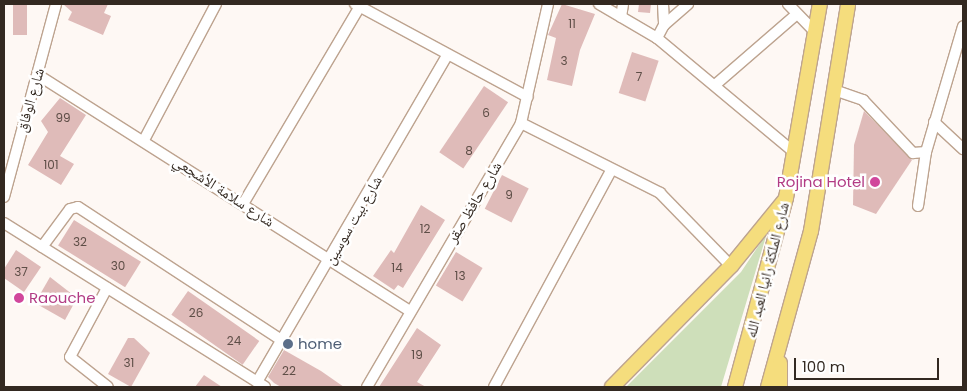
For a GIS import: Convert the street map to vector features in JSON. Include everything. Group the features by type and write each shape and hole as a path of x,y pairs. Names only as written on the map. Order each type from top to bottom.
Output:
{"main road":[{"name":"شارع الملكة رانيا العبد الله","path":"736,387 786,198 820,4"},
{"path":"768,387 811,231 836,91 848,4"},
{"path":"612,387 731,266 786,198"},
{"path":"780,349 780,387"}],"street":[{"name":"شارع الوفاق","path":"4,196 56,4"},
{"path":"144,140 216,4"},
{"name":"شارع حافظ صقر","path":"367,387 409,310 521,124 548,4"},
{"path":"599,4 657,38 795,153"},
{"path":"621,17 622,4"},
{"path":"663,4 664,25"},
{"path":"657,38 664,25 688,4"},
{"path":"788,4 816,33"},
{"path":"243,204 357,5 447,56 528,97"},
{"path":"715,85 797,14"},
{"path":"918,206 926,152 963,26"},
{"name":"شارع بيت سوسين","path":"261,385 281,340 447,56"},
{"name":"شارع سلامة الأشجعي","path":"38,74 409,310"},
{"path":"836,91 863,100 913,153 926,152"},
{"path":"934,122 963,149"},
{"path":"521,124 660,194 731,266"},
{"path":"494,387 611,171"},
{"path":"42,247 70,209 78,207 281,340"},
{"path":"4,223 261,385"},
{"path":"107,288 70,358 108,387"}],"green space":[{"path":"767,233 721,387 626,387 741,272"}],"building":[{"path":"13,4 27,4 27,35 13,35"},
{"path":"63,4 108,4 104,13 111,16 103,35 68,20 72,12"},
{"path":"562,4 595,14 580,50 572,86 547,80 556,38 548,35"},
{"path":"639,4 651,4 650,13 638,12"},
{"path":"632,52 659,61 645,102 619,93"},
{"path":"484,86 508,102 463,169 439,152"},
{"path":"60,98 86,115 60,156 74,164 61,185 28,165 48,132 41,121"},
{"name":"Rojina Hotel","path":"864,111 912,160 876,214 853,205 854,145"},
{"path":"502,175 529,189 511,222 485,209"},
{"path":"421,205 445,220 403,288 398,285 394,290 373,276 391,250 394,253"},
{"path":"74,220 141,262 125,287 58,245"},
{"path":"16,250 41,267 24,292 4,278 4,269"},
{"path":"456,252 483,268 462,301 436,285"},
{"path":"50,277 77,298 65,320 35,303"},
{"path":"188,291 259,341 243,365 171,315"},
{"path":"417,328 441,345 417,382 426,387 379,387"},
{"path":"128,338 134,338 150,353 131,387 108,374"},
{"path":"284,350 321,371 344,387 281,387 274,383 268,377"},
{"path":"204,375 222,387 195,387"}],"place":[{"name":"Rojina Hotel","path":"875,182"},
{"name":"Raouche","path":"19,298"},
{"name":"home","path":"288,344"}]}
